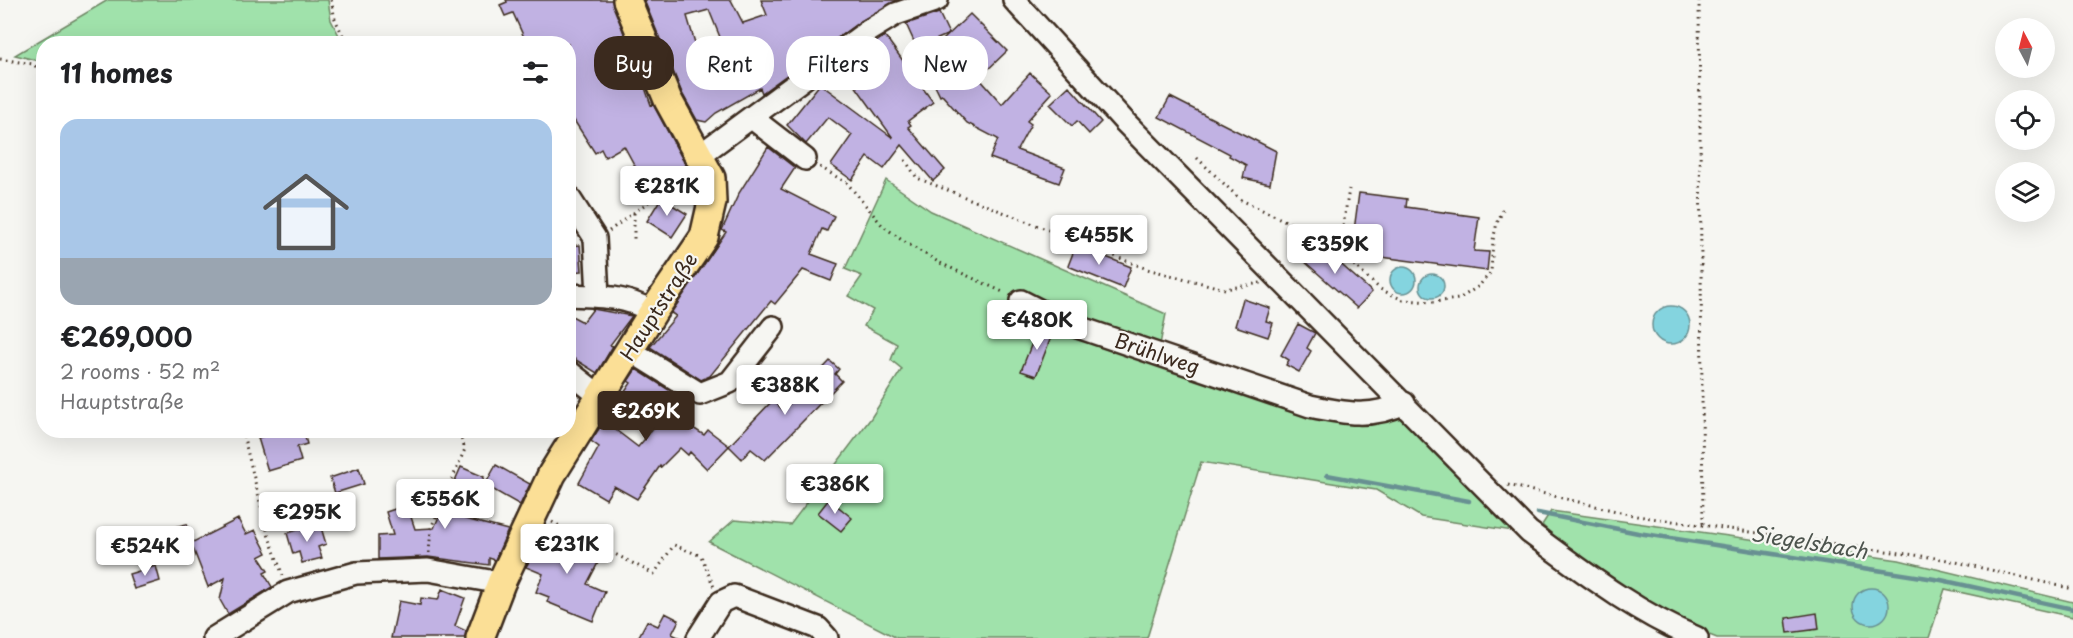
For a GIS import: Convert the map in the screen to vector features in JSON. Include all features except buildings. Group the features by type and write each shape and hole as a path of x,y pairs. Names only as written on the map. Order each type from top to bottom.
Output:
{"main road":[{"name":"Hauptstraße","path":"576,436 631,351 653,312 704,237 712,202 711,178 668,99 627,0"},
{"name":"Hauptstraße","path":"480,638 501,583 533,513 552,474 575,438"}],"street":[{"path":"702,158 868,31 896,14 937,0"},
{"path":"1014,0 1125,122 1529,532 1608,588 1668,626 1697,638"},
{"path":"753,118 805,159"},
{"path":"576,209 594,238 598,296"},
{"path":"576,295 636,302 653,312"},
{"name":"Brühlweg","path":"1022,301 1060,321 1310,406 1365,415 1392,409 1404,403"},
{"path":"631,351 700,394 730,382 773,327"},
{"path":"576,377 601,397"},
{"path":"214,638 288,592 356,573 428,570 501,583"},
{"path":"698,638 721,602 734,596 818,628 827,638"}],"path":[{"path":"331,0 335,20 343,36"},
{"path":"1699,0 1703,526"},
{"path":"0,60 33,64 36,67"},
{"path":"594,238 603,236 702,158"},
{"path":"1197,158 1241,201 1293,224 1335,248 1380,289 1403,300 1433,302 1459,299 1479,286 1491,272 1493,240 1503,210"},
{"path":"805,159 847,183 882,225 903,241 940,263 1022,301"},
{"path":"905,160 917,178 1147,269 1225,289 1260,285 1274,272"},
{"path":"1335,248 1342,233 1349,189"},
{"path":"634,213 634,242"},
{"path":"244,438 268,534 288,592"},
{"path":"428,570 431,528 465,448 461,438"},
{"path":"1478,478 1637,516 1943,559 2073,590"},
{"path":"533,513 654,574 674,545 701,556 721,602"}],"green space":[{"path":"108,0 328,0 331,20 339,36 47,36"},
{"path":"36,43 36,60 15,55"},
{"path":"886,180 931,211 1166,314 1157,360 1355,409 1389,395 1526,533 1421,517 1376,490 1201,462 1147,638 897,638 709,542 734,520 790,525 871,418 902,369 891,360 897,344 864,326 873,310 848,296 862,276 845,269"},
{"path":"1551,511 1899,560 2073,602 2073,617 1945,589 1929,638 1717,638 1689,627 1584,564 1542,525"}],"water":[{"path":"1403,267 1412,271 1416,280 1412,289 1403,293 1394,289 1390,280 1394,271"},
{"path":"1432,274 1437,275 1443,281 1443,291 1437,297 1432,298 1427,297 1421,291 1420,286 1421,281 1427,275"},
{"path":"1671,306 1685,311 1690,325 1685,339 1671,344 1657,339 1652,325 1657,311"},
{"path":"1871,588 1884,593 1889,606 1884,619 1871,624 1858,619 1853,606 1858,593"}],"waterway":[{"name":"Siegelsbach","path":"1327,475 1469,501"},
{"name":"Siegelsbach","path":"1538,513 1638,533 1941,580 2073,609"}]}
